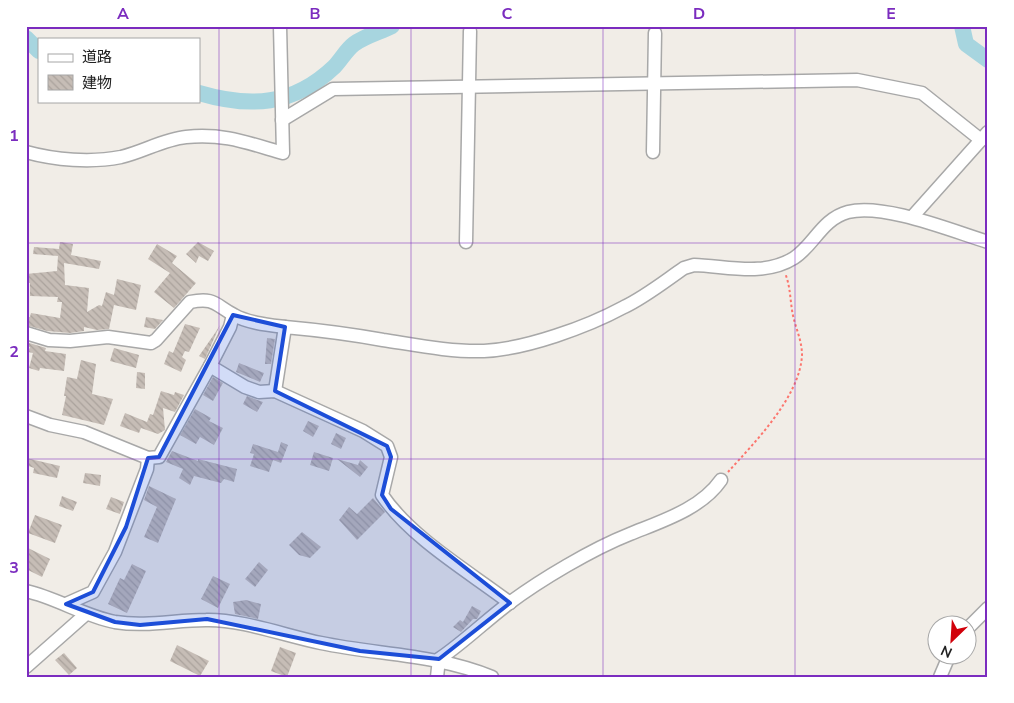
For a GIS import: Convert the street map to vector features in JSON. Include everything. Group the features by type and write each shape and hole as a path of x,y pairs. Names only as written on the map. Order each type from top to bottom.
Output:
{"street":[{"path":"26,152 46,157 102,159 121,157 184,137 220,135 283,153 280,26"},
{"path":"466,242 470,31"},
{"path":"653,152 655,33"},
{"path":"282,120 333,89 469,85 857,80 922,93 984,136 913,216"},
{"path":"26,333 50,340 70,341 108,337 151,343 156,340 190,302 208,301 221,305 233,315 285,327 327,331 412,345 482,351 513,348 552,337 624,307 684,268 694,264 768,268 782,263 795,257 825,224 848,212 870,211 913,216 933,225 988,242"},
{"path":"26,416 50,425 84,432 148,458 159,457 210,366 230,327 233,315"},
{"path":"276,391 285,327"},
{"path":"210,366 245,387 259,392 276,391 363,431 387,446 392,457 382,495 391,509 433,546 510,603"},
{"path":"66,604 93,592 115,552 146,469 148,458"},
{"path":"437,677 439,660 510,603 553,574 627,535 667,519 697,502 721,480"},
{"path":"26,591 66,604 86,614 115,622 140,625 207,620 360,650 439,660 468,667 492,677"},
{"path":"976,620 988,608"},
{"path":"26,667 86,614"}],"path":[{"path":"721,480 764,430 790,393 799,369 802,354 800,340 792,311 789,283 782,263"}],"highlighted area":[{"path":"233,315 285,327 275,391 387,446 391,457 382,495 391,509 510,603 439,659 360,651 207,619 140,625 115,622 66,604 93,592 126,527 148,458 159,457"}],"building":[{"path":"60,242 73,244 71,255 101,261 99,269 64,263 65,285 89,288 87,312 99,305 102,306 106,292 114,295 117,279 141,285 136,310 114,305 109,329 97,330 84,327 84,331 70,333 47,331 26,325 26,317 30,317 31,313 60,318 62,302 57,302 58,297 30,296 30,283 26,283 26,274 57,271 58,256 33,254 34,247 59,249"},
{"path":"198,242 214,251 208,261 199,256 196,263 186,254"},
{"path":"157,244 177,256 172,263 196,283 174,308 154,292 170,273 148,259"},
{"path":"146,317 163,320 155,329 144,327"},
{"path":"185,324 200,328 189,352 185,351 182,357 186,360 181,372 164,364 169,351 173,353"},
{"path":"220,325 205,359 199,356 215,333"},
{"path":"267,338 275,339 271,364 265,364"},
{"path":"26,342 46,348 45,351 66,354 64,371 40,368 39,371 29,368 33,353 28,352 30,347 26,347"},
{"path":"114,348 139,355 136,368 110,361"},
{"path":"81,360 96,364 92,394 113,399 104,425 62,415 67,377 77,379"},
{"path":"239,363 264,373 260,382 236,372"},
{"path":"137,372 145,373 145,389 136,388"},
{"path":"213,377 223,383 213,401 203,395"},
{"path":"161,391 174,395 175,392 184,395 175,412 163,408 165,430 158,434 141,428 139,433 120,426 125,413 147,422 150,414 153,415"},
{"path":"247,396 263,402 257,412 243,404"},
{"path":"195,409 211,418 209,421 223,428 214,445 200,437 196,444 180,435"},
{"path":"308,421 319,426 313,437 303,431"},
{"path":"336,433 346,438 341,449 331,444"},
{"path":"281,442 288,445 281,463 273,460 269,472 250,466 254,454 250,453 253,444 278,452"},
{"path":"172,451 198,461 198,459 237,469 234,482 224,479 221,483 194,476 190,485 179,478 183,469 166,462"},
{"path":"314,452 333,458 329,471 310,465"},
{"path":"26,458 60,466 57,478 33,473 34,468 26,465"},
{"path":"337,459 358,465 360,460 368,467 360,477"},
{"path":"85,473 101,475 100,486 83,483"},
{"path":"149,486 176,499 158,543 144,537 157,507 144,500"},
{"path":"62,496 77,502 73,511 59,506"},
{"path":"111,497 124,502 120,514 106,509"},
{"path":"373,498 385,512 357,540 339,520 349,507 357,514"},
{"path":"35,515 62,525 55,543 28,533"},
{"path":"302,532 321,547 310,558 299,555 289,545"},
{"path":"26,547 50,559 42,577 26,569"},
{"path":"259,562 268,570 255,587 245,579"},
{"path":"132,564 146,571 127,613 108,604 120,578 124,580"},
{"path":"213,576 230,584 218,608 201,599"},
{"path":"246,600 261,604 258,619 235,614 233,602"},
{"path":"472,606 481,611 477,619 473,619 461,632 453,627 460,620 463,622"},
{"path":"177,645 209,661 200,676 170,661"},
{"path":"280,647 296,653 287,677 271,671"},
{"path":"64,653 77,668 69,675 55,660"}],"waterway":[{"path":"200,93 236,101 253,102 287,96 303,90 319,80 334,67 354,44 392,26"},
{"path":"962,26 966,44 988,60"},
{"path":"26,38 38,50"}]}
